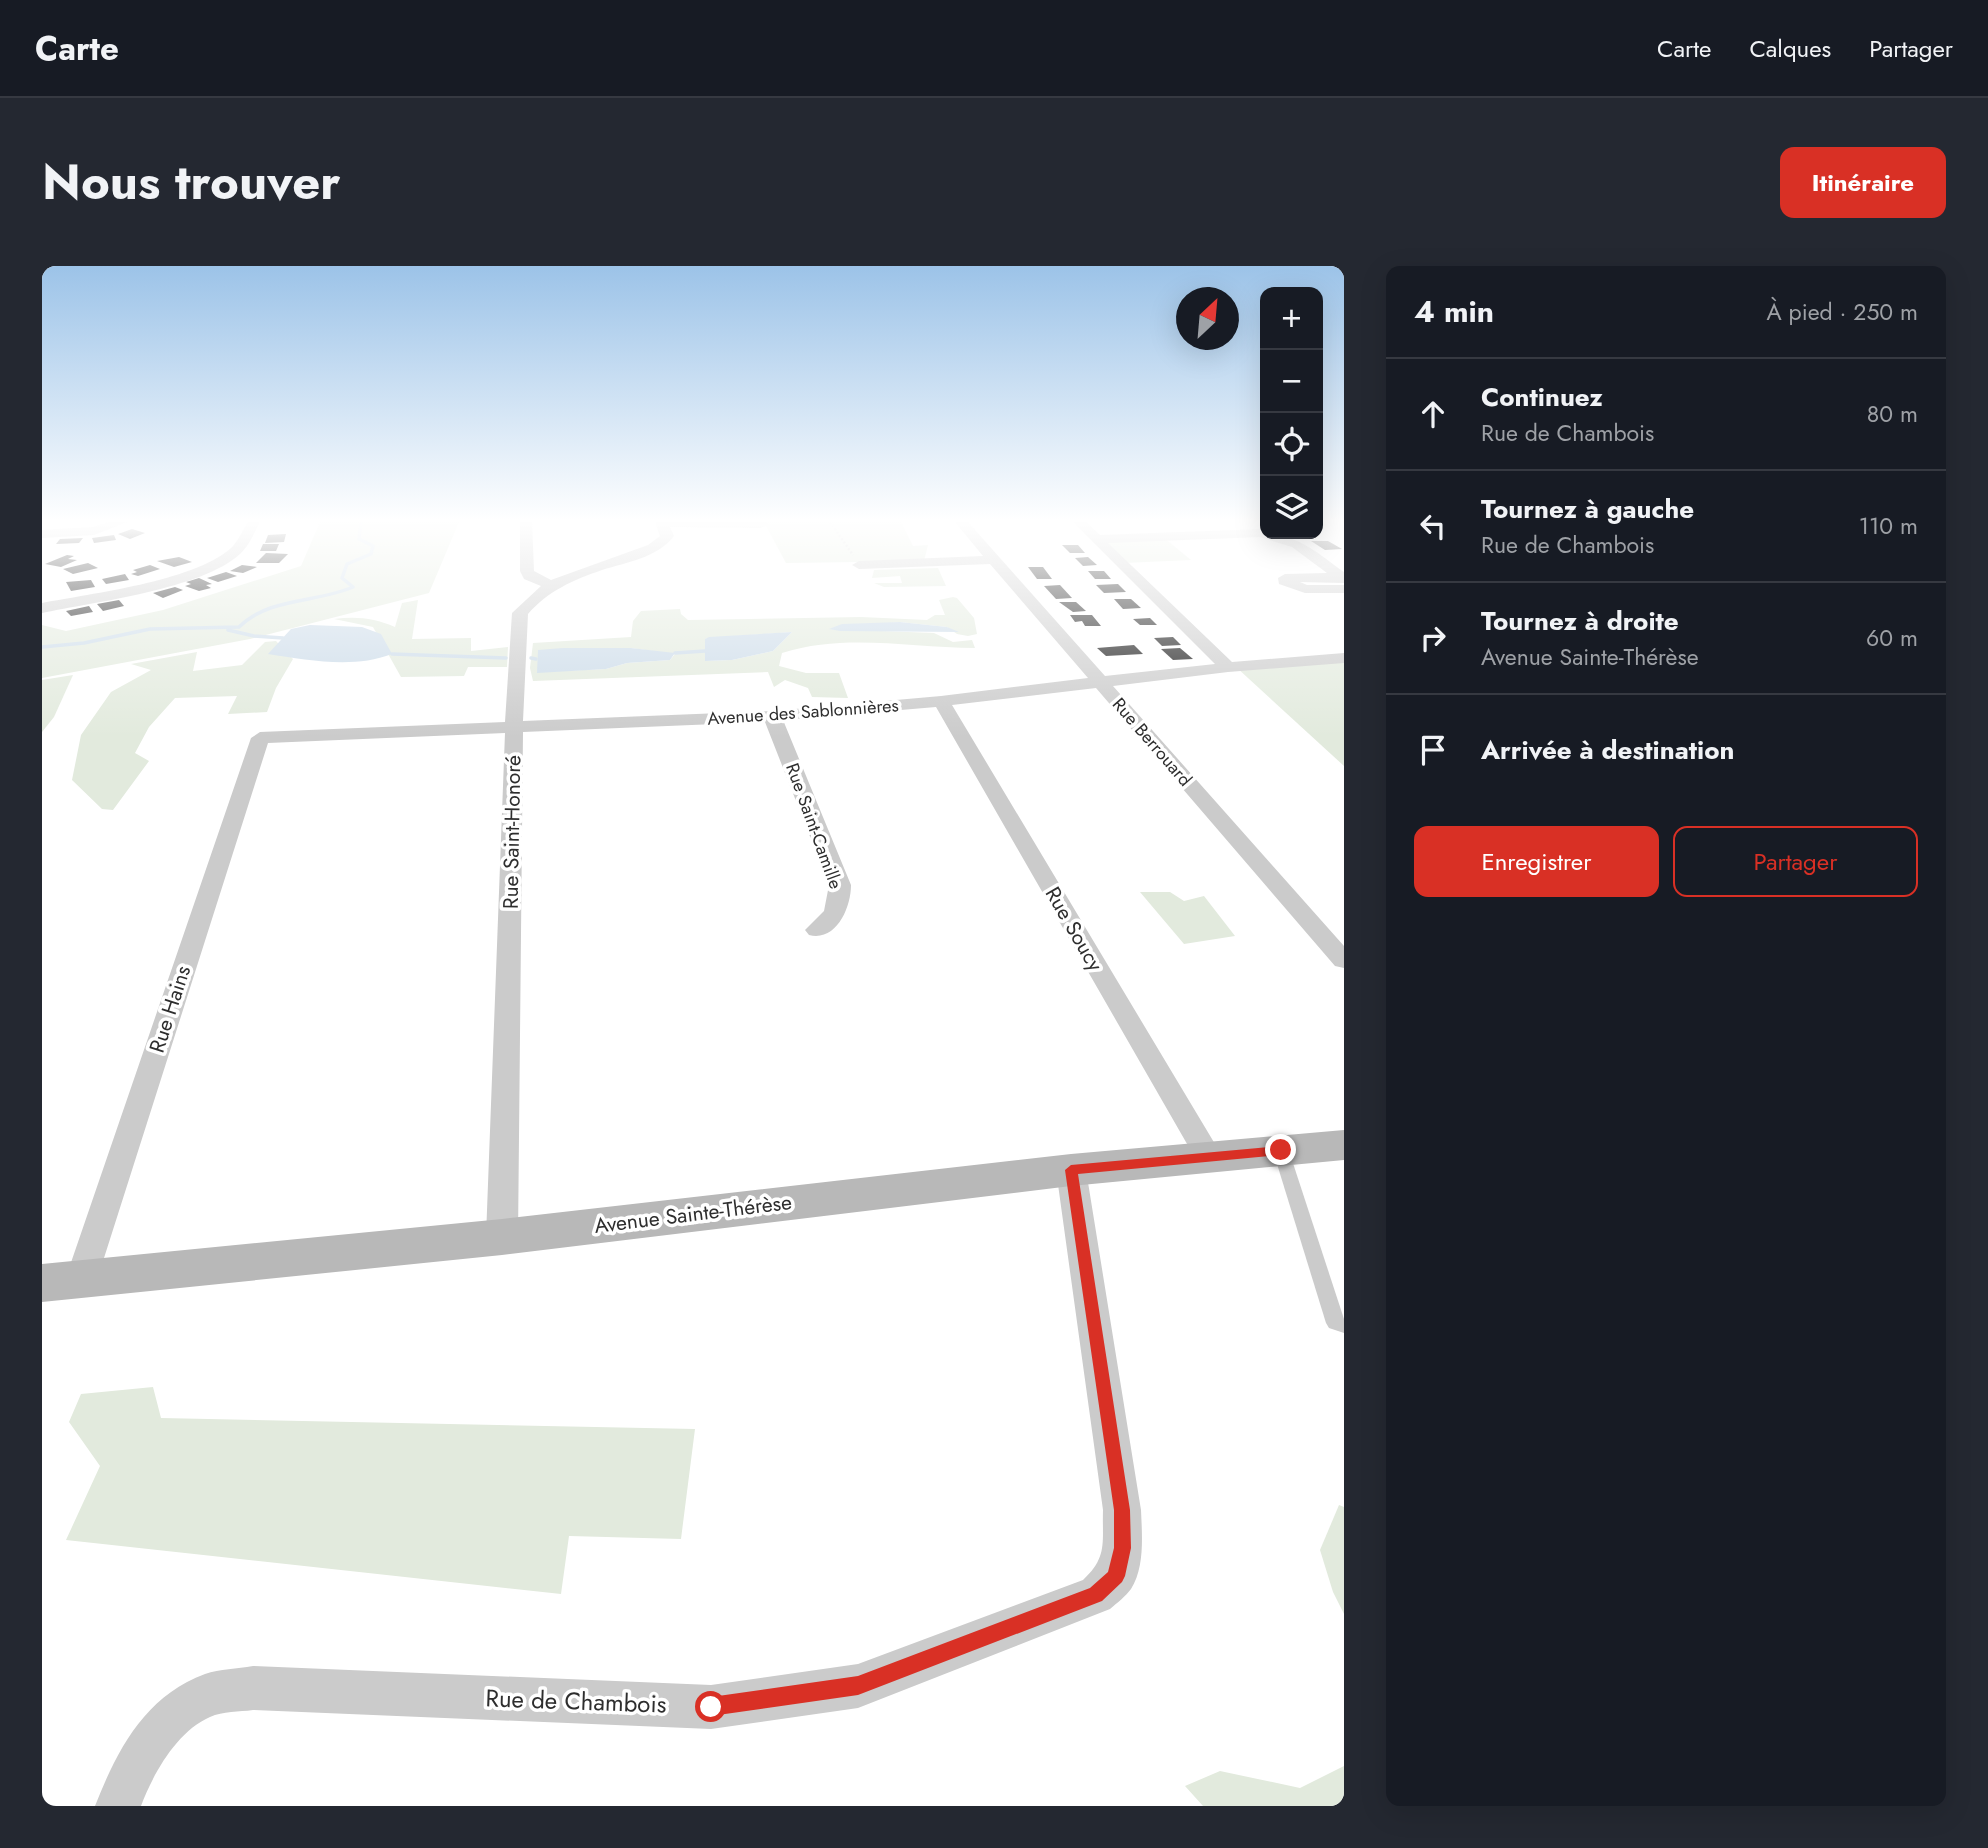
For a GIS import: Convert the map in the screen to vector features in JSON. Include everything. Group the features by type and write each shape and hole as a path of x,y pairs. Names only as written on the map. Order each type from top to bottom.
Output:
{"street":[{"path":"42,608 108,594"},
{"name":"Rue Saint-Honoré","path":"502,1237 514,726 520,613 539,594"},
{"name":"Rue Berrouard","path":"1024,594 1344,961"},
{"path":"1154,594 1228,667"},
{"name":"Avenue des Sablonnières","path":"260,738 772,716 941,701 1228,667 1344,658"},
{"name":"Rue Soucy","path":"941,701 1208,1156"},
{"name":"Rue Saint-Camille","path":"772,716 840,885 841,900 835,914 817,930"},
{"name":"Rue Hains","path":"62,1281 260,738"},
{"name":"Avenue Sainte-Thérèse","path":"62,1281 502,1237 1071,1170 1344,1145"},
{"name":"Rue de Chambois","path":"118,1806 124,1789 172,1718 205,1696 253,1688 711,1707 858,1686 1096,1595 1116,1576 1122,1548 1122,1510 1071,1170"}],"lane":[{"path":"1281,1150 1335,1323 1344,1326"}],"shaded area":[{"path":"214,594 426,594 250,639 42,678 42,625 66,631 163,610"},
{"path":"957,598 974,618 977,634 968,636 957,634 947,627 900,622 830,629 934,633 953,642 972,640 975,648 854,643 806,647 782,653 779,666 806,673 839,673 848,698 812,697 808,688 785,680 774,687 768,672 533,681 530,668 533,643 631,637 633,621 641,611 680,609 681,614 688,620 861,617 927,620 935,615 945,615 939,600","holes":["792,632 773,651 732,660 705,661 705,639","563,648 631,648 675,654 670,660 627,663 606,669 537,672"]},
{"path":"418,600 412,639 471,638 471,651 508,647 507,667 468,667 464,676 401,677 373,627 334,619 365,618 395,627 402,603"},
{"path":"276,641 293,659 276,688 267,712 228,714 237,696 175,698 149,727 135,753 149,761 113,810 102,809 72,780 81,735 111,692 151,670 131,664 197,652 193,671 242,665 265,642"},
{"path":"1344,658 1344,766 1236,667"},
{"path":"73,675 54,717 42,732 42,680"},
{"path":"1140,892 1170,892 1184,901 1204,896 1235,936 1184,944"},
{"path":"153,1387 161,1418 695,1429 681,1539 569,1536 561,1594 66,1540 100,1466 69,1422 81,1394"},
{"path":"1339,1505 1344,1507 1344,1614 1333,1592 1320,1550"},
{"path":"1344,1766 1344,1806 1203,1806 1185,1786 1220,1771 1300,1788"}],"water":[{"path":"900,622 947,627 959,632 829,629 842,624"},
{"path":"310,625 362,627 381,634 392,654 377,659 346,662 315,661 268,654 291,629"},
{"path":"792,632 773,651 732,660 705,661 705,639 709,637"},
{"path":"631,648 675,653 670,660 627,663 606,669 537,673 538,650"}],"building":[{"path":"155,594 173,594 163,598"},
{"path":"1051,594 1068,594 1072,598 1056,599"},
{"path":"1114,599 1131,599 1141,608 1123,609"},
{"path":"119,600 124,606 103,611 97,604"},
{"path":"1059,602 1076,602 1086,611 1073,612"},
{"path":"89,606 93,612 71,616 66,611"},
{"path":"1070,615 1092,615 1101,626 1085,626 1082,621 1075,622"},
{"path":"1150,618 1157,625 1140,625 1133,619"},
{"path":"1173,637 1181,645 1162,646 1154,638"},
{"path":"1134,645 1143,654 1106,656 1097,648"},
{"path":"1180,648 1193,659 1173,660 1161,649"}],"waterway":[{"path":"42,647 84,643 150,629 239,627 264,610 330,594"},
{"path":"228,630 254,636 283,638"},
{"path":"675,653 705,651"},
{"path":"392,654 506,658"},
{"path":"531,658 536,659"}],"route":[{"path":"711,1707 858,1686 1096,1595 1116,1576 1122,1548 1122,1510 1071,1170 1281,1150"}]}
